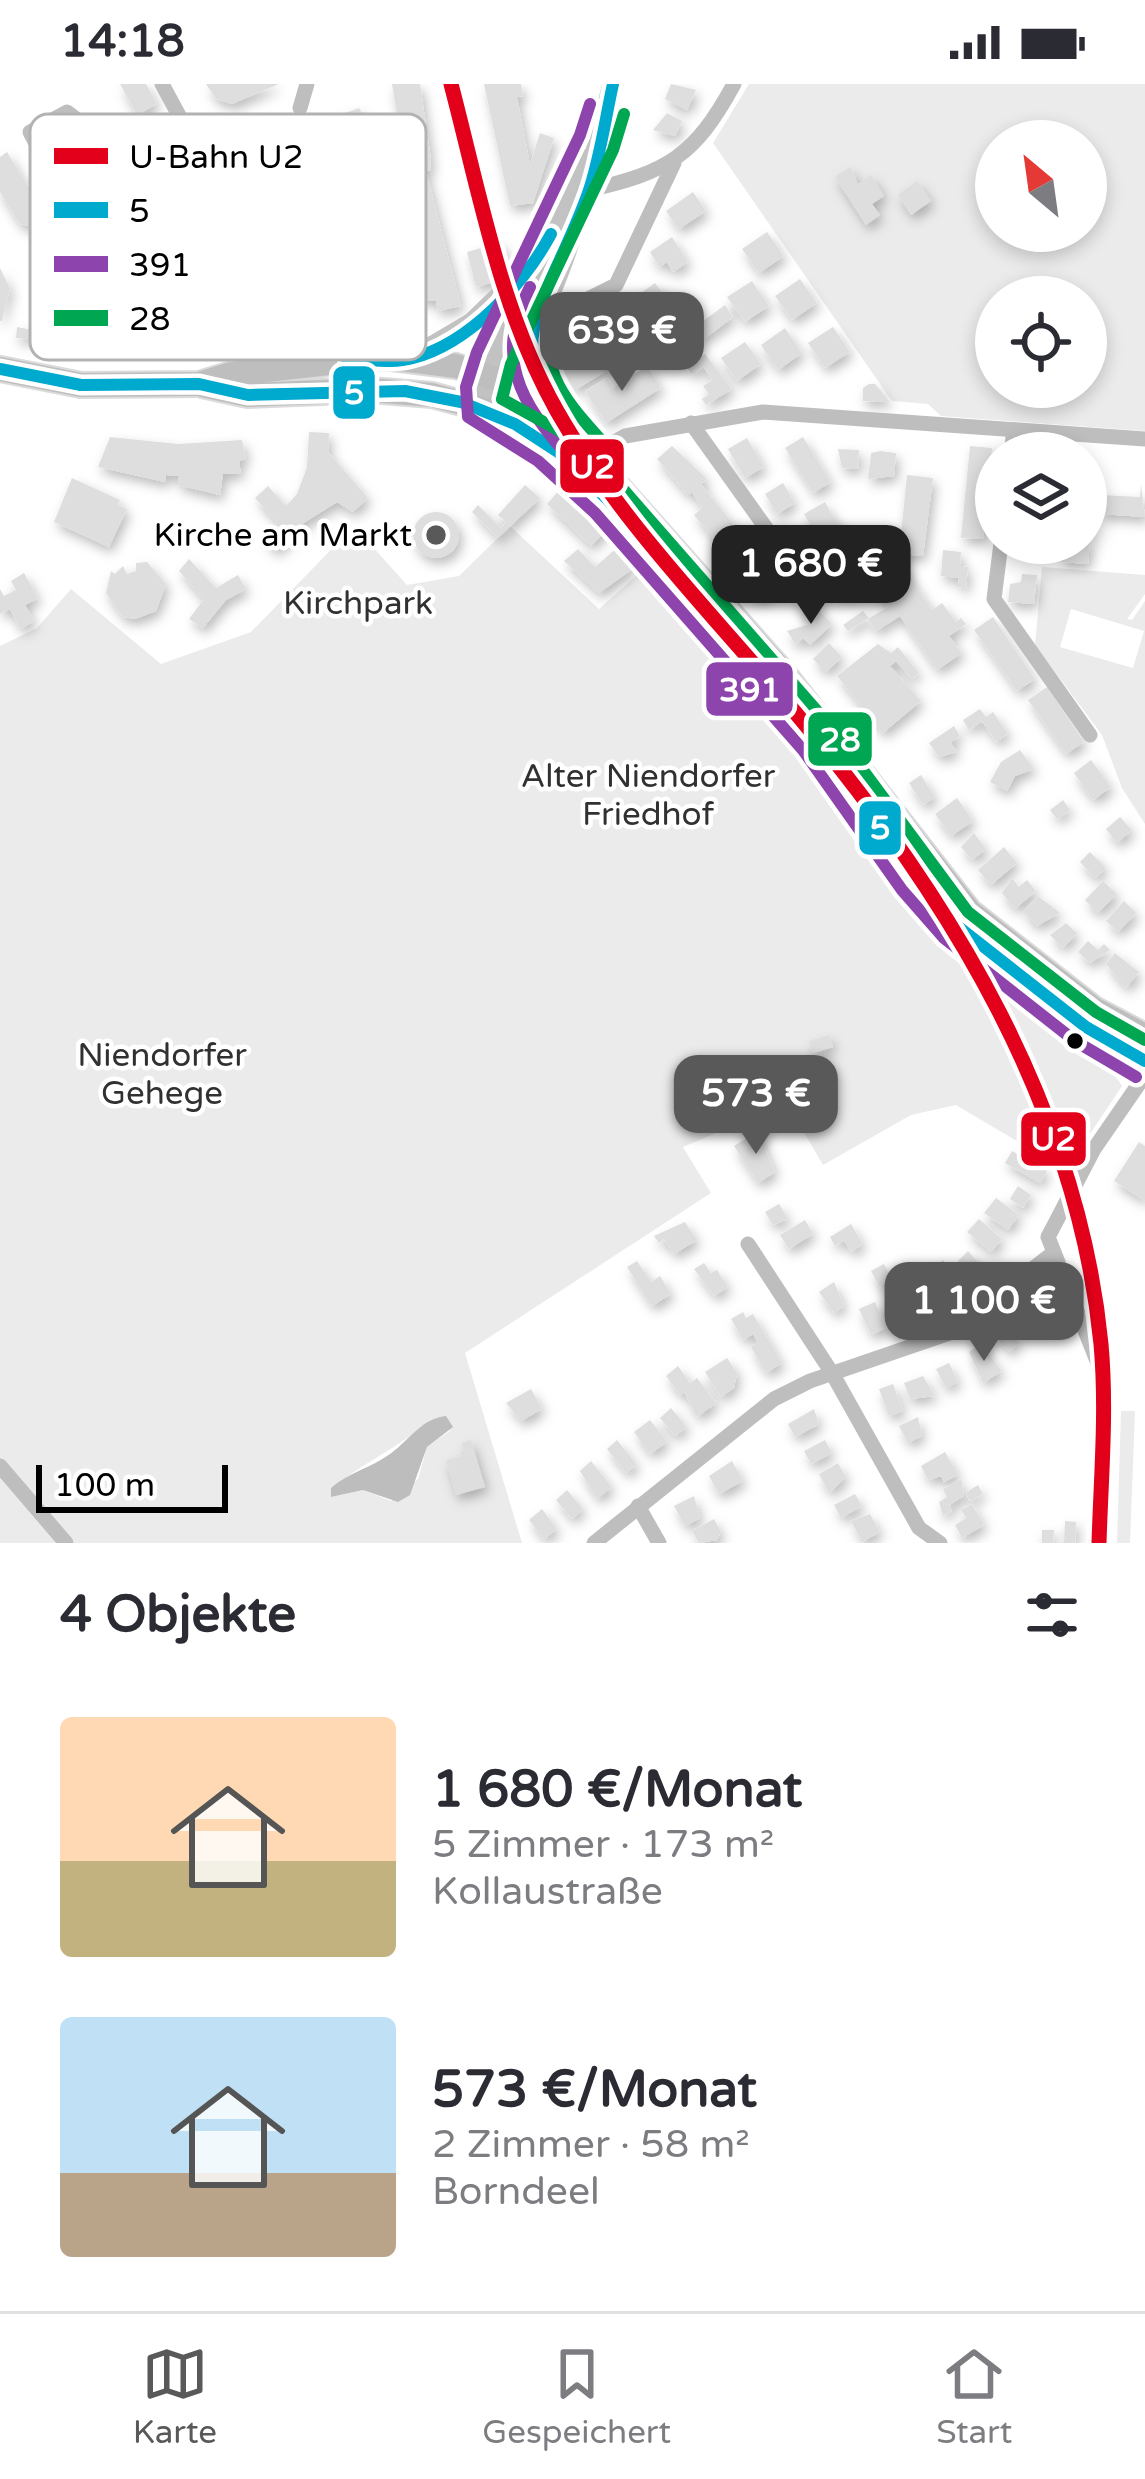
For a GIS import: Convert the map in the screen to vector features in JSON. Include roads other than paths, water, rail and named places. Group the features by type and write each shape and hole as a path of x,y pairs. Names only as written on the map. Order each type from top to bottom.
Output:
{"main road":[{"path":"495,377 532,326 590,190 613,84"},
{"path":"484,409 543,254 597,142"},
{"path":"426,350 472,323 543,254"},
{"path":"532,326 536,376 564,428"},
{"path":"0,369 81,385 200,384 292,365 391,360"},
{"path":"416,360 495,377 564,428 821,716 970,913 1094,1009 1145,1036"},
{"path":"200,384 248,395 390,390 484,409 535,436 576,468 817,739 943,911 1073,1018 1145,1061"}],"street":[{"path":"162,84 179,114"},
{"path":"300,109 307,84"},
{"path":"590,190 645,177 674,163 710,130 734,84"},
{"path":"532,326 616,285 674,163"},
{"path":"290,360 292,365"},
{"path":"591,455 619,438 763,412 1145,439"},
{"path":"691,423 801,577"},
{"path":"998,564 994,599 1090,735"},
{"path":"1096,1543 1103,1376 1052,1254 1051,1226 1094,1149 1145,1076"},
{"path":"748,1244 832,1372 918,1535 940,1543"},
{"path":"593,1543 774,1399 832,1372 947,1334 1052,1254"},
{"path":"0,1466 66,1543"},
{"path":"638,1506 659,1543"}],"metro line":[{"name":"U2","path":"451,84 506,292 557,411 642,534 804,723 910,862 999,1012 1036,1091 1066,1173 1088,1257 1101,1344 1104,1419 1099,1543"}],"place":[{"name":"Kirche am Markt","path":"436,535"}],"park label":[{"name":"Kirchpark","path":"358,603"},
{"name":"Alter Niendorfer Friedhof","path":"648,795"},
{"name":"Niendorfer Gehege","path":"162,1074"}]}
